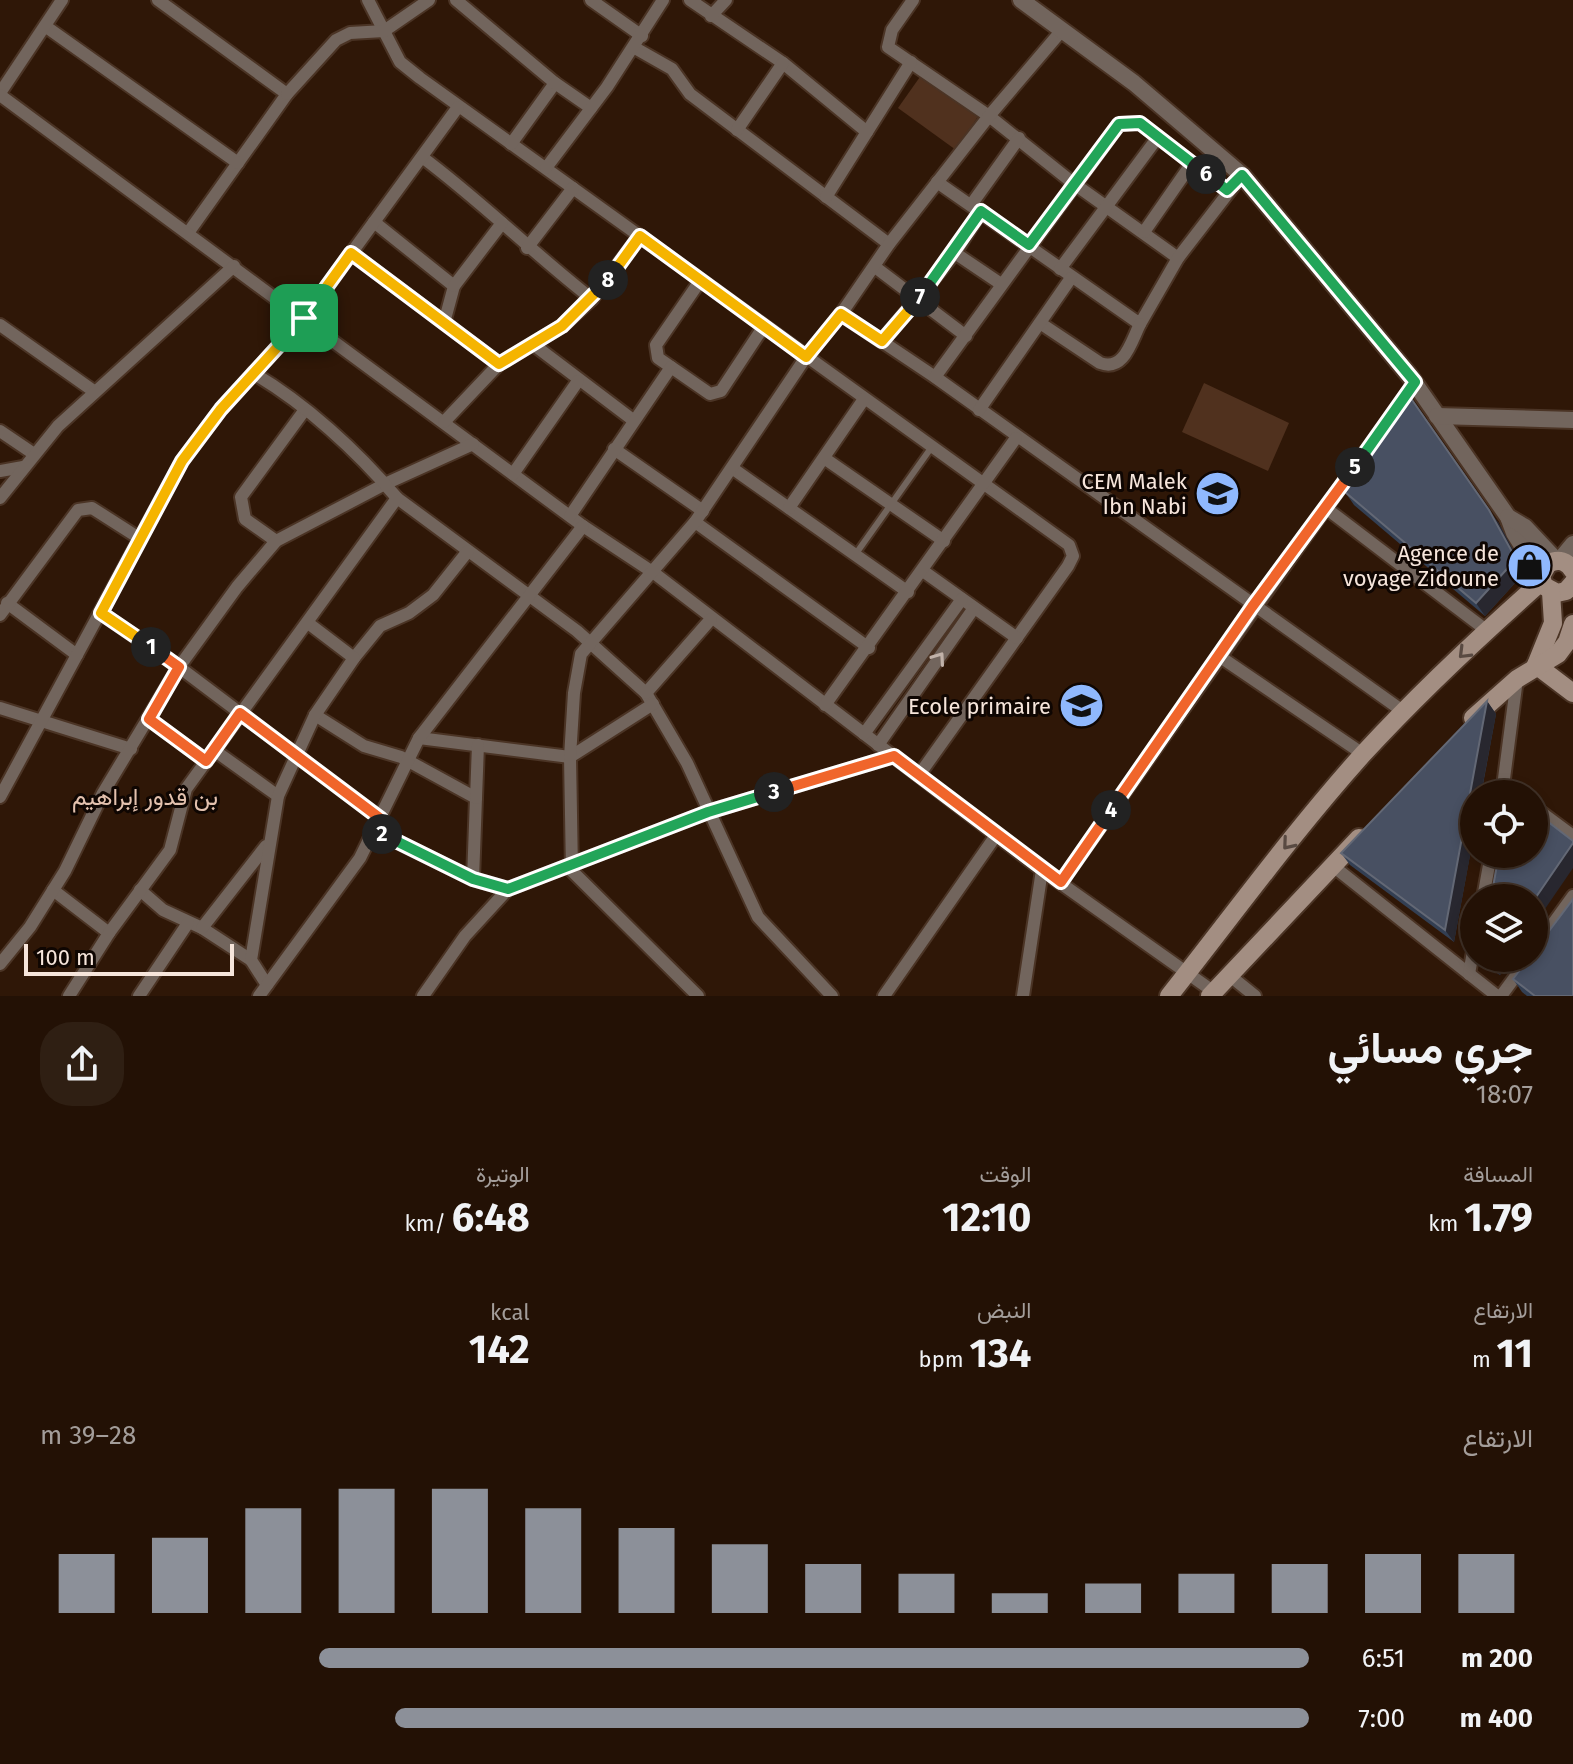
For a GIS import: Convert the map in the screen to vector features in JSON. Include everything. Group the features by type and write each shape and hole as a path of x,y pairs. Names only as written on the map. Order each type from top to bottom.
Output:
{"main road":[{"path":"1536,665 1553,623 1545,583 1548,564 1568,577 1562,593 1545,583"},
{"path":"1169,996 1272,863 1363,754 1486,630 1545,583"},
{"path":"1462,729 1517,679 1563,648 1573,624"},
{"path":"1536,665 1573,693"},
{"path":"1212,994 1376,821"}],"street":[{"path":"62,0 0,94 583,526 654,573 1042,870 1212,994"},
{"path":"158,0 287,94"},
{"path":"368,0 400,62 458,107 1069,545 1072,551 1068,566 919,775"},
{"path":"188,233 287,94 336,40 350,33 384,31 429,0"},
{"path":"456,0 555,83 591,108"},
{"path":"591,0 672,69 690,94 889,244"},
{"path":"546,168 638,42 663,0"},
{"path":"690,0 783,63 867,132"},
{"path":"711,16 726,0"},
{"path":"913,0 892,30 888,47 989,116 1073,183 1178,258"},
{"path":"1021,0 1063,29 1242,175 1415,382 1508,517 1514,533 1545,583"},
{"path":"45,26 238,163"},
{"path":"698,996 575,878 571,864 570,757 577,671 589,642 654,573 699,517 806,357 841,314 889,244 989,116 1063,29"},
{"path":"826,197 911,62"},
{"path":"737,130 783,63"},
{"path":"511,144 555,83"},
{"path":"0,797 182,461 253,373 304,318 458,107"},
{"path":"935,377 1073,183 1119,124 1134,121 1227,190"},
{"path":"1060,269 1158,137"},
{"path":"882,341 955,253 976,208 1019,138"},
{"path":"422,157 483,202 527,248 592,299"},
{"path":"1144,232 1192,163"},
{"path":"1040,323 1100,363 1112,366 1120,363 1178,258 1227,190 1242,175"},
{"path":"937,182 1140,324"},
{"path":"527,248 573,188"},
{"path":"374,222 454,286"},
{"path":"444,323 454,286 502,223"},
{"path":"444,422 499,364 562,326 592,299 640,236"},
{"path":"351,253 499,364"},
{"path":"955,253 1001,284"},
{"path":"0,498 34,454 95,392 234,266"},
{"path":"875,267 966,336"},
{"path":"979,410 1071,278"},
{"path":"700,281 656,345 658,358 710,394 721,391 764,326"},
{"path":"841,314 935,377 1252,607 1404,712"},
{"path":"0,325 95,392"},
{"path":"534,345 633,420"},
{"path":"570,516 671,367"},
{"path":"253,373 280,389 397,498 589,642 649,698 687,763 758,917 832,996"},
{"path":"513,474 578,381"},
{"path":"1061,882 1252,607 1327,509 1415,382"},
{"path":"789,508 864,399"},
{"path":"276,541 245,519 241,497 304,411"},
{"path":"1437,416 1573,420"},
{"path":"0,431 34,454"},
{"path":"825,705 869,648 1016,438"},
{"path":"0,964 82,843 103,793 179,667 237,587 276,541 385,484 473,444"},
{"path":"614,449 869,648"},
{"path":"824,458 944,541"},
{"path":"0,471 23,467"},
{"path":"732,468 908,592"},
{"path":"69,996 109,933 170,850 180,802 210,755 397,498"},
{"path":"0,615 78,510 92,508 139,538"},
{"path":"1327,509 1486,630"},
{"path":"1508,517 1529,530 1568,577"},
{"path":"263,990 360,858 419,738 583,526"},
{"path":"1568,577 1573,544"},
{"path":"263,990 251,960 268,843 278,796 315,715 380,626 409,613 433,595 468,551"},
{"path":"923,571 1017,638"},
{"path":"864,734 962,599"},
{"path":"7,603 77,655"},
{"path":"878,745 974,608"},
{"path":"101,613 240,713 378,825 473,879 508,889"},
{"path":"419,738 570,757 649,698 711,619"},
{"path":"308,623 354,658"},
{"path":"1219,656 1363,754"},
{"path":"1504,780 1517,679"},
{"path":"0,708 131,749"},
{"path":"315,715 364,746 407,761 476,798"},
{"path":"149,719 278,796"},
{"path":"473,879 478,745"},
{"path":"423,996 465,936 508,889 708,812 894,756"},
{"path":"1548,817 1573,836"},
{"path":"884,996 997,834"},
{"path":"202,928 268,843"},
{"path":"1333,866 1499,996 1518,972"},
{"path":"1023,996 1042,870"},
{"path":"53,890 109,933"},
{"path":"140,890 163,910 202,928 251,960"},
{"path":"1548,931 1573,896"},
{"path":"139,996 188,923"},
{"path":"1229,975 1255,996"}],"lane":[{"path":"855,555 931,448"}],"shaded area":[{"path":"922,74 979,115 956,150 898,108"},
{"path":"1204,383 1289,423 1268,471 1182,432"}],"building":[{"path":"1410,397 1489,510 1516,559 1476,603 1345,492"},
{"path":"1487,701 1473,780 1460,780 1460,848 1445,930 1341,853"},
{"path":"1548,822 1573,841 1545,884 1494,884 1496,868 1548,868"},
{"path":"1573,899 1573,996 1535,996 1513,979 1518,972 1548,972 1548,932"}],"place":[{"name":"CEM Malek Ibn Nabi","path":"1218,494"},
{"name":"Agence de voyage Zidoune","path":"1530,566"},
{"name":"Ecole primaire","path":"1082,706"}],"district":[{"name":"بن قدور إبراهيم","path":"145,797"}],"route":[{"path":"1134,121 1227,190 1242,175 1415,382 1327,509 1252,607 1061,882 894,756 708,812 508,889 473,879 375,831 381,819 240,713 206,761 149,719 179,667 101,613 182,461 221,409 304,318 351,253 499,364 562,326 592,299 626,259 640,236 806,357 841,314 882,341 955,253 981,211 1029,245 1109,133 1119,124 1134,121"}]}
